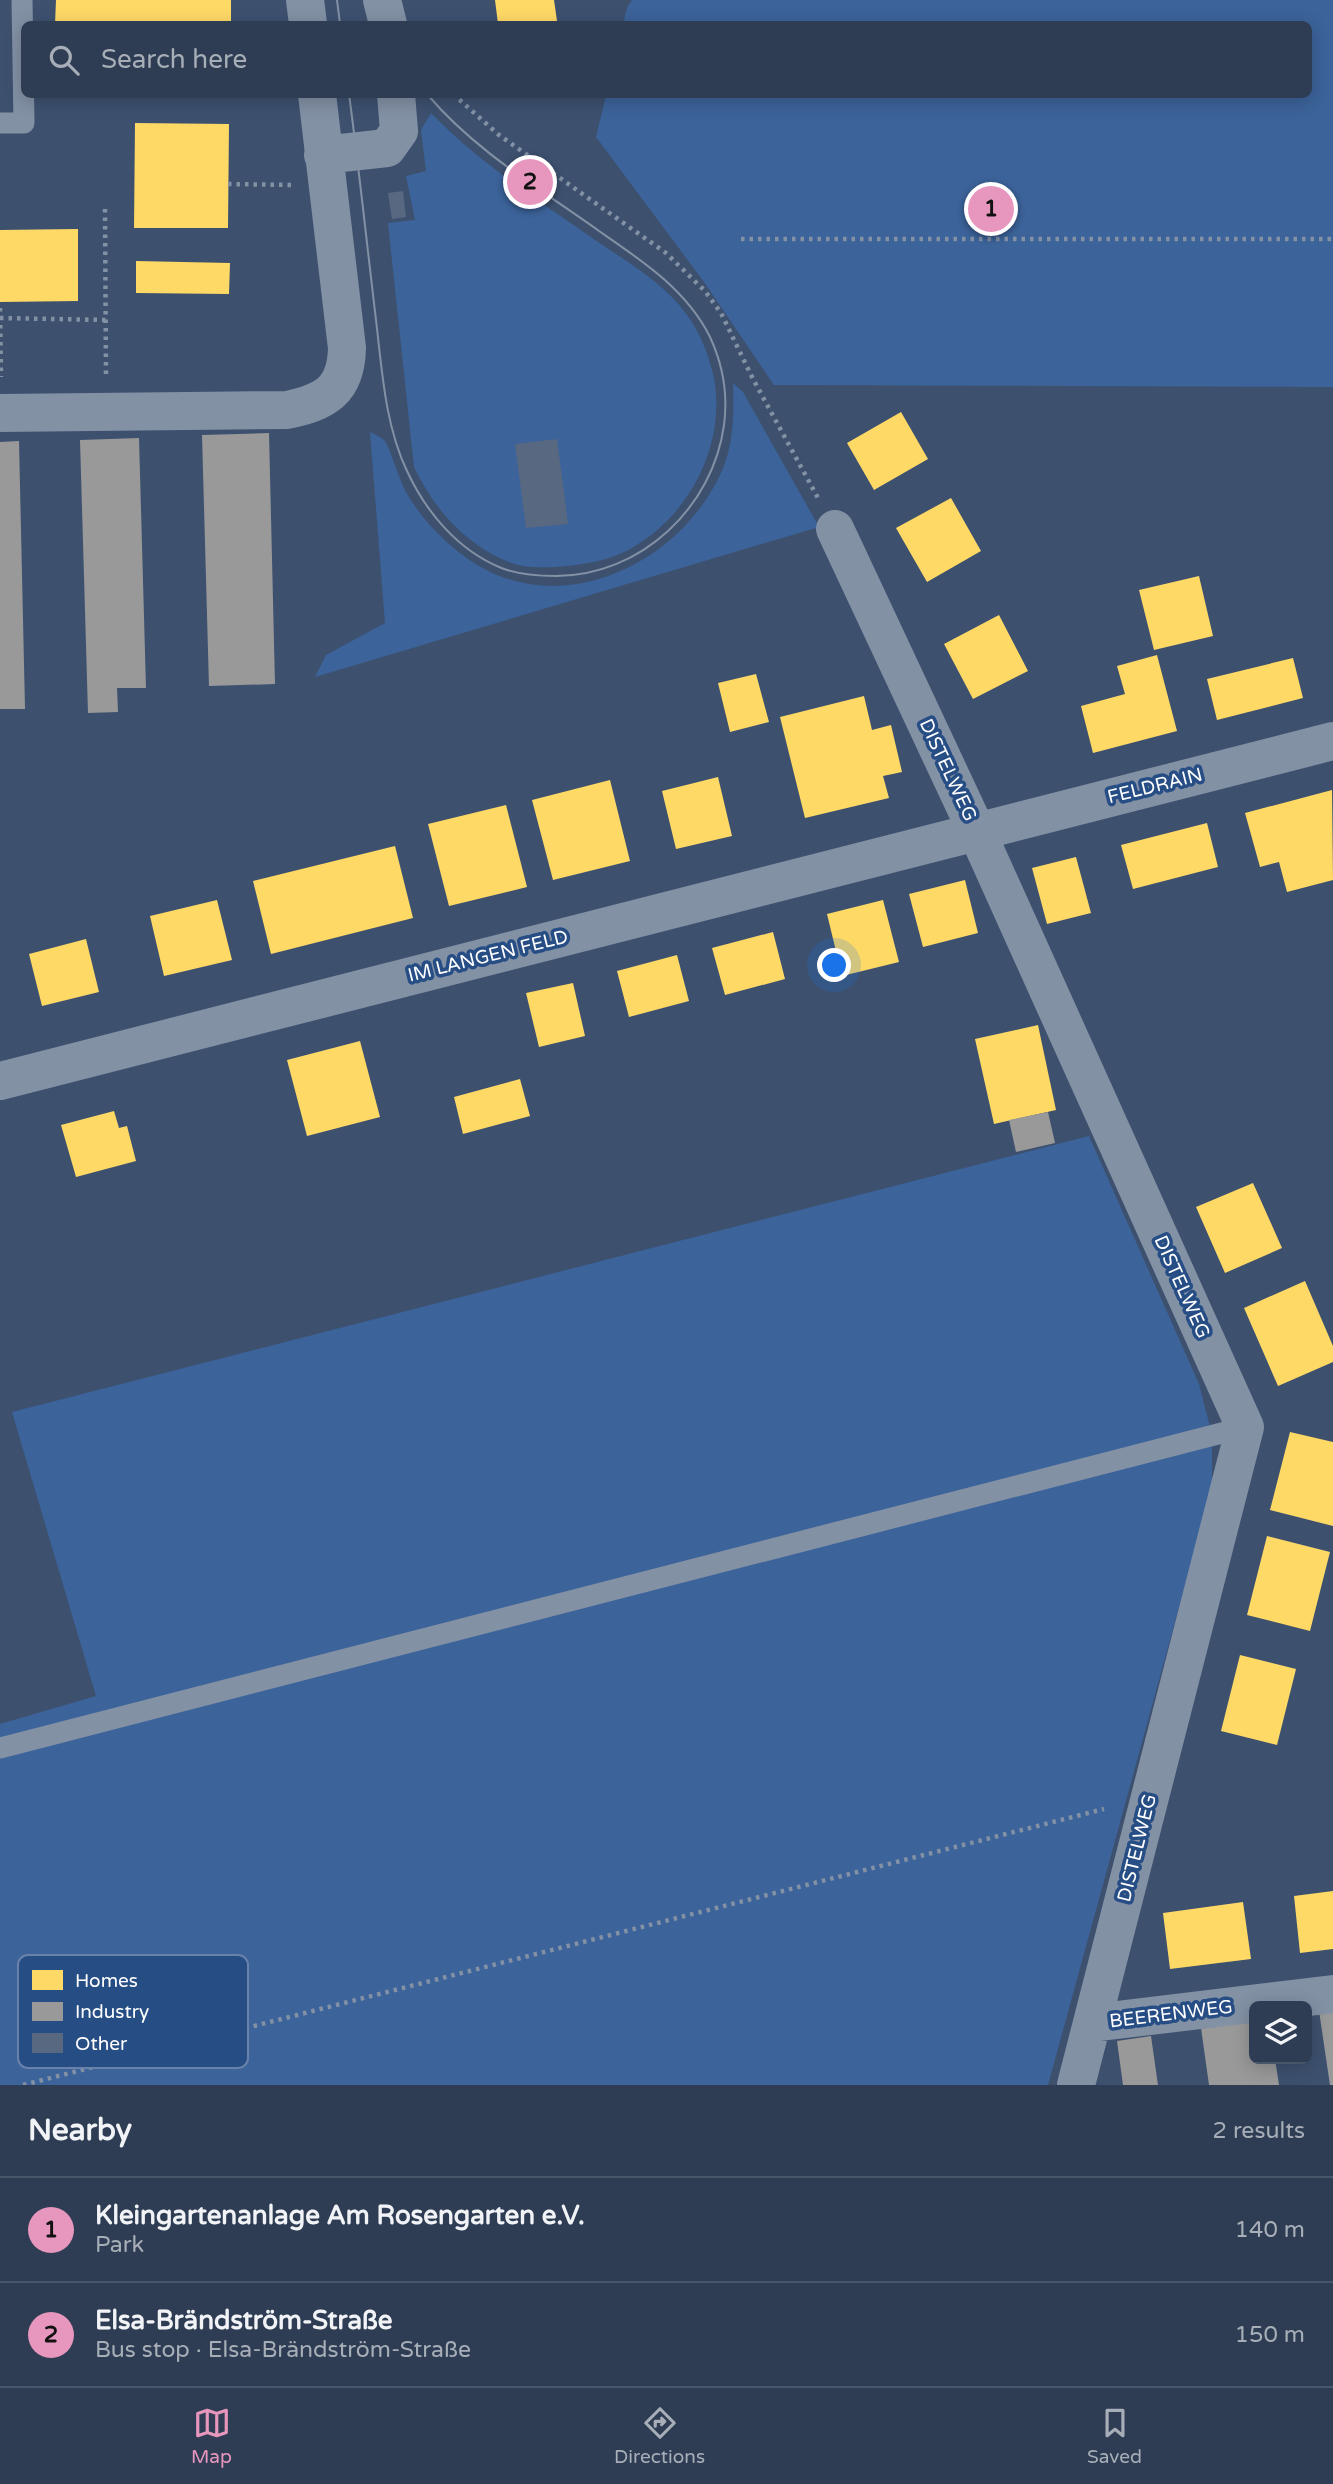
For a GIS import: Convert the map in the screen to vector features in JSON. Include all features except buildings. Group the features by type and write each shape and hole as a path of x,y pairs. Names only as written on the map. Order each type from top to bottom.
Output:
{"street":[{"path":"305,0 308,21"},
{"path":"382,0 387,21"},
{"path":"1,413 287,410 319,401 333,392 346,364 347,348 317,98"},
{"path":"323,155 387,148 399,131 396,98"},
{"name":"DISTELWEG","path":"835,529 976,831 1245,1427 1076,2085"},
{"name":"FELDRAIN","path":"976,831 1333,741"},
{"name":"IM LANGEN FELD","path":"0,1081 976,831"},
{"name":"BEERENWEG","path":"1093,2023 1333,1994"}],"lane":[{"path":"22,0 23,21"},
{"path":"0,123 24,123 24,98"},
{"path":"0,1748 1245,1427"}],"path":[{"path":"457,98 499,135 666,253 705,291 721,313 752,379 835,529"},
{"path":"228,184 293,185"},
{"path":"105,209 106,412"},
{"path":"741,239 1333,239"},
{"path":"0,308 1,413"},
{"path":"0,318 106,320"},
{"path":"248,2028 1104,1809"},
{"path":"23,2085 90,2068"}],"shaded area":[{"path":"632,0 1333,0 1333,387 774,385 704,282 596,137 605,98 1312,98 1312,21 624,21"},
{"path":"431,113 490,165 668,293 687,315 704,345 714,378 716,404 714,430 707,456 683,503 645,540 622,553 595,562 551,567 511,563 475,544 451,522 430,496 414,467 388,223 415,220 406,176 426,171 421,130"},
{"path":"733,383 743,392 819,527 315,677 326,655 385,623 370,432 386,443 404,488 425,520 464,556 499,576 535,585 572,585 608,576 642,560 673,538 699,510 719,477 728,455 733,419"},
{"path":"1089,1136 1199,1384 1212,1435 1212,1487 1048,2085 0,2085 0,1724 96,1696 12,1412"}],"tram line":[{"path":"337,0 340,21"},
{"path":"366,0 376,21"},
{"path":"350,98 389,416 407,471 423,501 456,540 506,570 527,575 556,576 587,573 617,564 644,550 668,531 688,509 705,483 717,455 724,425 725,403 721,369 710,337 688,304 661,277 487,151 431,98"}],"place":[{"name":"Elsa-Brändström-Straße","path":"530,182"},
{"name":"Kleingartenanlage Am Rosengarten e.V.","path":"991,209"}]}
